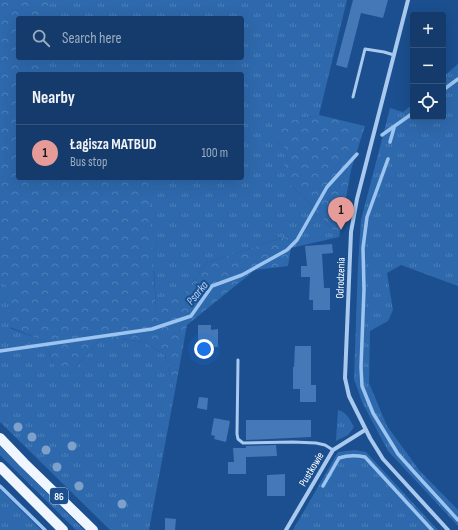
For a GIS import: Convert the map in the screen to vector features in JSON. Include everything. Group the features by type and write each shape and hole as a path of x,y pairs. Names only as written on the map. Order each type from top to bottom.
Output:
{"main road":[{"name":"86","path":"0,438 94,530"},
{"name":"86","path":"0,467 63,530"}],"street":[{"name":"Odrodzenia","path":"408,0 357,200 351,232 345,378 349,396 365,430 383,459 448,530"},
{"name":"Pustkowie","path":"286,530 333,450 365,430"}],"lane":[{"path":"353,97 365,50 384,52 394,55"},
{"path":"238,360 238,439 243,443 316,443 325,445 333,450"}],"green space":[{"path":"0,0 347,0 319,115 298,119 289,184 301,194 339,237 291,248 287,236 206,263 186,291 156,310 154,270 10,328 39,339 47,347 55,367 73,371 100,339 122,339 144,342 165,355 175,391 149,530 110,530 0,422"},
{"path":"0,0 49,0 52,16 16,16 16,60 48,60 45,66 38,72 16,72 16,180 157,180 149,196 156,309 186,291 206,263 287,236 291,248 288,266 255,270 187,325 175,391 165,355 144,342 122,339 100,339 73,371 63,374 55,367 47,347 39,339 10,327 6,318 12,297 9,289 0,280"},
{"path":"458,64 458,286 401,265 387,273 393,310 388,321 370,331 369,383 387,426 419,470 458,510 458,526 388,451 362,402 354,379 361,220 390,108 403,112 410,106 410,120 446,120 446,74"},
{"path":"319,115 365,126 351,170 339,237 301,194 289,184 284,164 285,149 274,127 287,121"},
{"path":"338,410 346,414 354,427 348,435 336,441"},
{"path":"0,446 84,530 76,530 0,455"},
{"path":"355,450 366,452 438,530 293,530 338,452"},
{"path":"0,489 41,530 0,530"}],"building":[{"path":"353,0 388,0 383,18 361,13 347,68 336,65"},
{"path":"332,244 333,253 322,254 324,288 330,288 330,310 313,310 313,300 309,300 310,277 301,277 301,266 307,266 305,246"},
{"path":"198,325 211,325 211,330 218,329 218,347 207,347 207,344 198,344"},
{"path":"295,346 311,346 311,385 316,385 316,402 300,402 300,389 293,389"},
{"path":"199,397 208,398 207,410 197,408"},
{"path":"214,418 230,421 226,442 214,439 215,436 211,435"},
{"path":"246,420 311,420 311,437 246,440"},
{"path":"276,445 277,456 246,457 246,474 228,474 228,462 234,462 233,448"},
{"path":"285,474 285,496 267,496 267,475"},
{"path":"165,518 176,519 175,530 165,530"}],"waterway":[{"name":"Psarka","path":"446,88 458,79"},
{"name":"Psarka","path":"382,135 410,115"},
{"path":"390,142 394,128"},
{"name":"Psarka","path":"0,351 152,329 191,316 212,286 242,275 287,250 297,240 327,187 357,154"},
{"path":"388,159 367,217 363,248 364,289 361,367 362,386 373,413 398,454 458,520"},
{"path":"323,486 339,458 346,456 365,457 432,530"},
{"path":"0,486 45,530"}],"place":[{"name":"Łagisza MATBUD","path":"341,230"}]}
